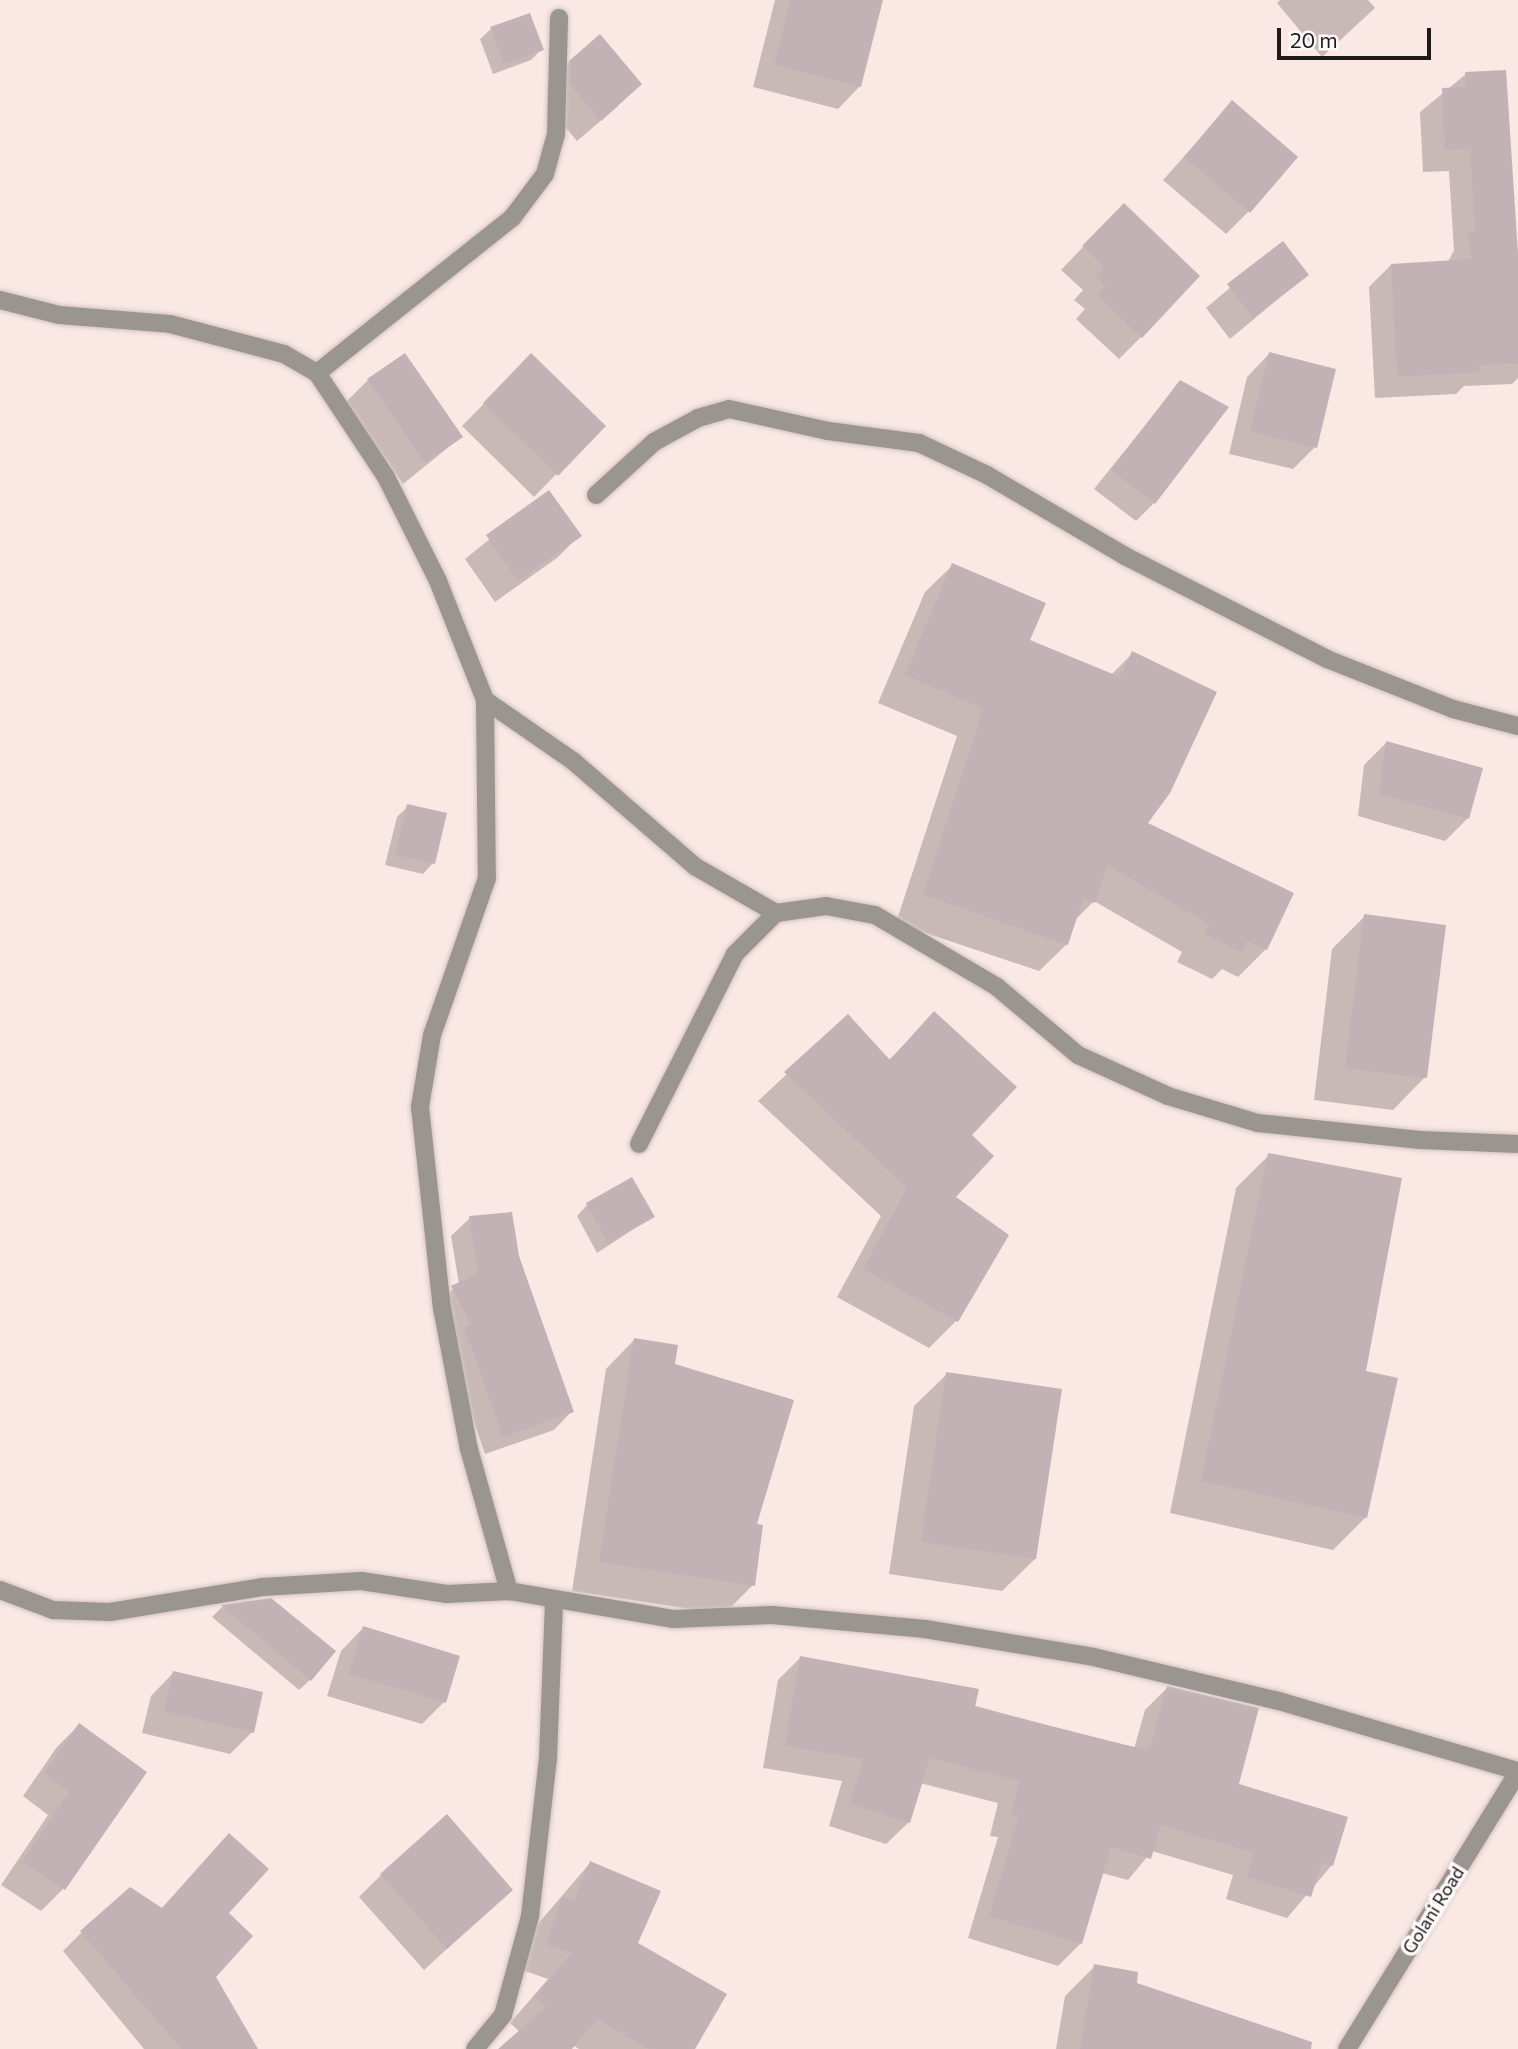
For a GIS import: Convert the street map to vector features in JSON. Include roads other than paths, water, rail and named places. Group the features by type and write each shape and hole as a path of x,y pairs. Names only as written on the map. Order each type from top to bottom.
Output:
{"street":[{"path":"317,373 512,218 545,174 556,134 559,18"},
{"path":"0,300 59,315 170,324 284,354 317,373 386,477 438,581 485,700 487,878 432,1035 420,1107 442,1308 469,1449 509,1591"},
{"path":"596,495 654,442 698,418 729,409 828,431 919,443 987,475 1125,556 1327,659 1453,709 1518,726"},
{"path":"485,700 573,761 696,867 776,913"},
{"path":"639,1144 735,954 776,913 826,906 875,915 997,988 1078,1055 1168,1096 1258,1123 1420,1140 1518,1144"},
{"path":"0,1590 53,1610 110,1612 275,1586 361,1581 447,1594 509,1591 554,1602 673,1619 772,1615 925,1629 1081,1655 1275,1700 1518,1771"},
{"path":"475,2049 503,2015 530,1916 548,1758 554,1602"},
{"name":"Golani Road","path":"1347,2049 1518,1771"}]}
